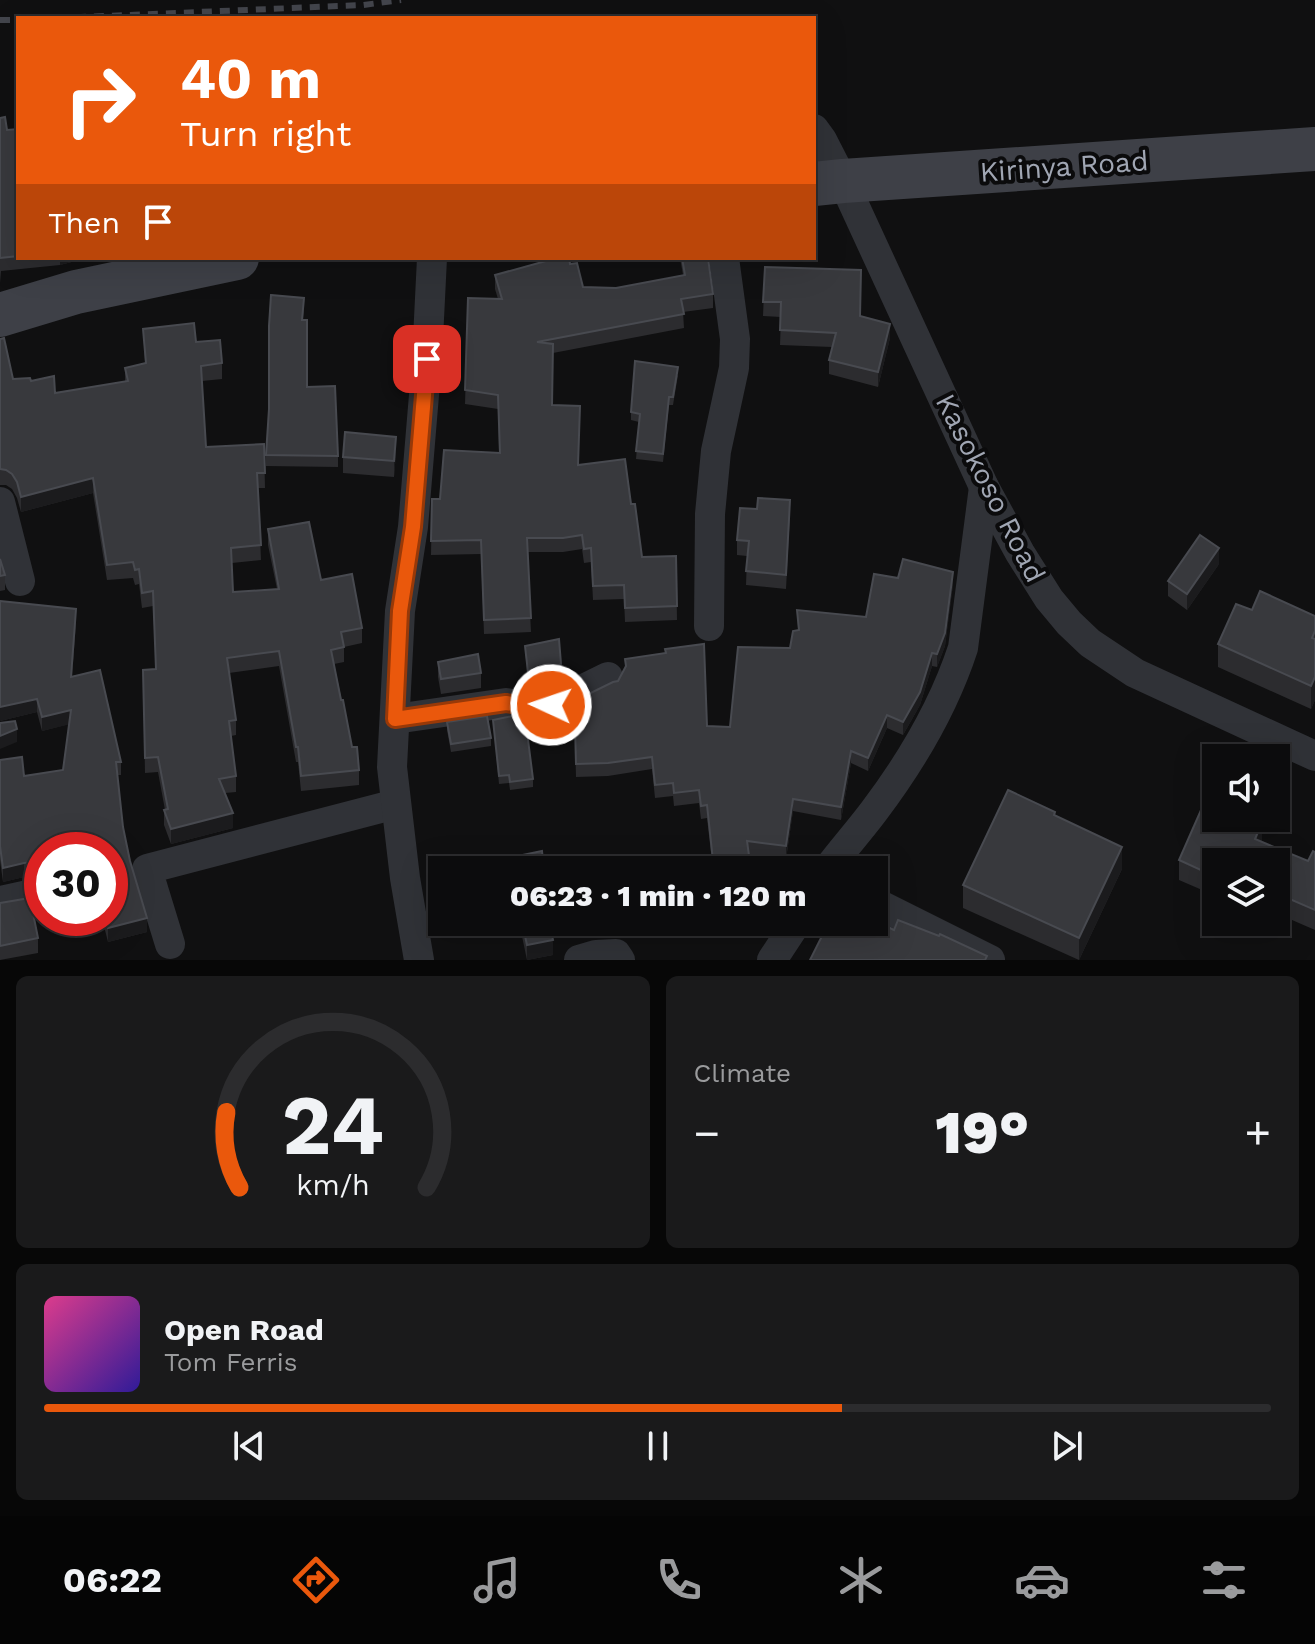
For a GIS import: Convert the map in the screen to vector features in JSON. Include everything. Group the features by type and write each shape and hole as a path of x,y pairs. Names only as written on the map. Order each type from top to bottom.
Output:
{"main road":[{"name":"Kirinya Road","path":"828,182 1315,149"},
{"path":"0,315 76,292 228,260"}],"street":[{"name":"Kasokoso Road","path":"816,132 822,140 828,182 984,487 1049,599 1090,643 1135,673 1315,756"},
{"path":"419,960 405,878 392,767 400,611 413,527 432,260"},
{"path":"709,626 710,514 716,451 734,368 735,339 724,260"},
{"path":"838,856 874,812 905,765 955,673 963,648 984,487"},
{"path":"0,502 20,581"},
{"path":"395,719 506,703 533,707 551,705 608,677"},
{"path":"170,944 147,869 396,804"},
{"path":"0,901 24,896"},
{"path":"888,909 990,960"},
{"path":"772,960 788,936"},
{"path":"579,960 616,954 620,960"}],"building":[{"path":"5,117 7,130 16,129 16,256 0,258 0,118"},
{"path":"569,260 570,264 577,263 583,287 616,288 685,275 682,260 708,260 713,294 681,299 684,314 537,342 553,344 552,405 580,406 578,465 625,459 642,557 676,556 677,606 625,608 624,585 593,586 591,548 584,549 582,535 527,538 531,618 484,620 481,540 431,541 432,499 440,499 444,450 500,453 498,395 465,390 468,298 502,299 495,275 546,261"},
{"path":"765,267 861,270 860,316 890,324 878,372 829,360 836,333 780,330 781,302 763,302"},
{"path":"271,295 304,298 302,320 307,320 307,387 335,386 338,456 266,455"},
{"path":"194,323 196,342 220,340 222,363 201,366 206,447 264,444 265,473 257,473 261,545 231,548 233,592 279,589 268,529 309,522 321,580 352,574 362,628 341,632 344,647 331,650 352,747 357,747 359,770 301,776 279,651 227,658 236,720 229,721 236,776 219,779 233,813 171,829 164,810 168,809 158,757 145,758 143,670 156,669 153,591 142,593 139,569 135,570 133,562 107,565 93,478 21,497 12,474 0,469 0,339 4,338 13,379 30,378 31,381 54,376 55,393 128,381 125,368 146,363 143,329"},
{"path":"635,361 678,367 673,397 669,397 663,454 636,451 640,414 631,412"},
{"path":"345,432 396,437 394,461 343,457"},
{"path":"758,498 790,500 786,575 746,571 749,541 737,540 740,508 757,509"},
{"path":"1200,535 1219,548 1187,594 1168,581"},
{"path":"0,559 5,575 0,576"},
{"path":"903,559 953,572 945,633 937,654 932,653 920,692 903,722 887,715 868,758 851,751 841,807 793,799 786,846 747,841 749,856 712,856 707,805 701,806 699,790 674,793 673,783 655,785 652,757 576,764 575,726 532,726 531,712 558,709 618,681 626,666 625,659 704,644 707,726 730,727 738,647 790,648 793,631 799,630 797,610 866,617 874,574 898,578"},
{"path":"1260,591 1315,616 1312,638 1315,639 1315,677 1311,686 1218,644 1236,604 1252,610"},
{"path":"0,601 76,609 71,677 100,670 121,762 116,762 124,832 24,832 24,863 3,868 0,760 22,757 24,776 63,770 71,710 42,717 37,699 0,707"},
{"path":"559,639 561,664 546,672 528,672 525,646"},
{"path":"478,654 481,673 441,679 438,662"},
{"path":"487,716 491,738 451,744 447,722"},
{"path":"525,716 533,779 510,782 509,775 499,776 493,720"},
{"path":"15,721 17,729 0,736 0,723"},
{"path":"1008,790 1122,847 1079,938 963,885"},
{"path":"1201,810 1202,832 1258,832 1255,839 1277,848 1202,848 1202,871 1179,860"},
{"path":"128,851 130,861 147,918 128,923"},
{"path":"542,851 543,856 518,856"},
{"path":"1315,852 1315,910 1290,899 1290,854 1308,861"},
{"path":"24,899 24,936 38,938 0,946 0,903"},
{"path":"898,920 940,934 987,956 985,960 810,960 822,936 888,936 888,927 894,930"},
{"path":"525,936 552,936 553,940 527,945"}],"railway":[{"path":"105,16 363,5 401,0"},
{"path":"0,20 16,20"}],"route":[{"path":"427,359 413,527 400,611 395,719 506,703 533,707 551,705"}]}
